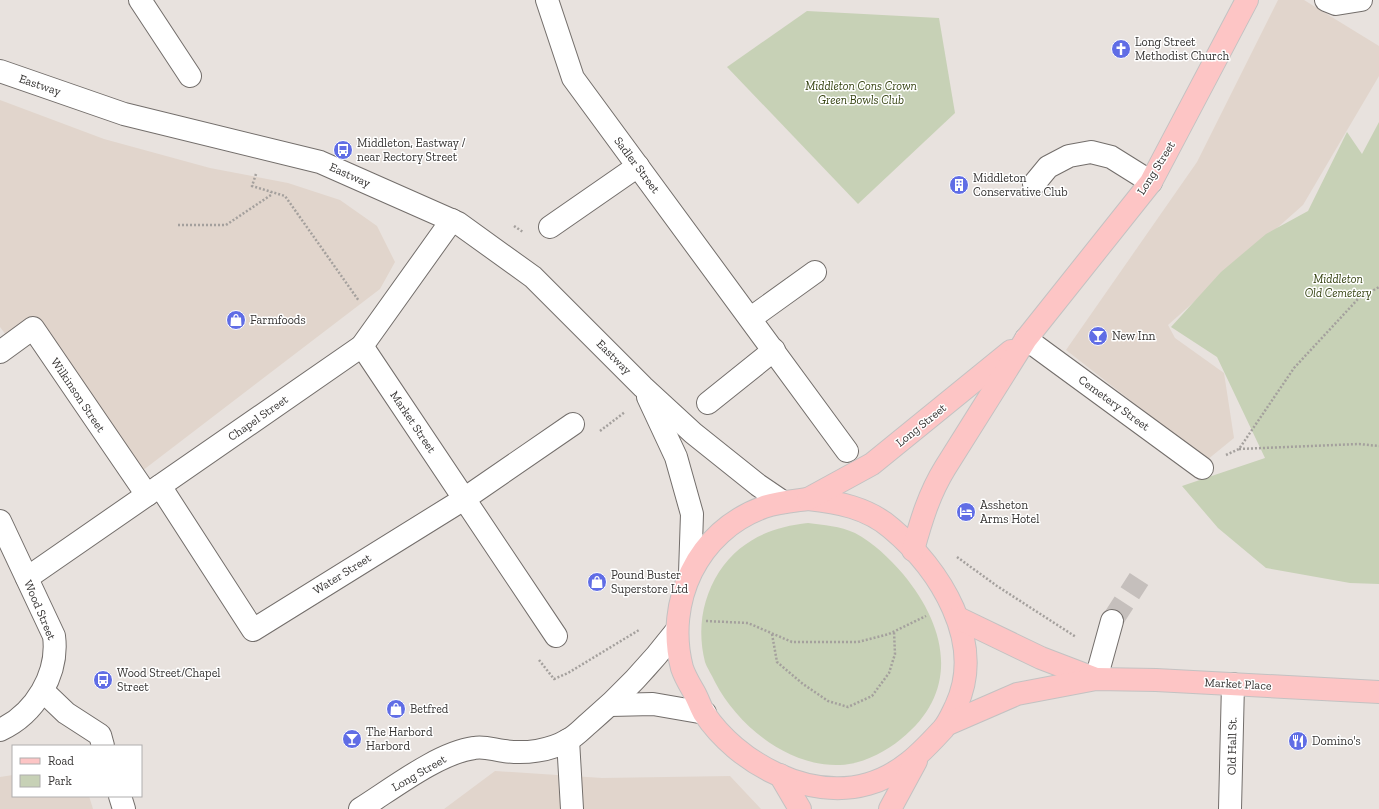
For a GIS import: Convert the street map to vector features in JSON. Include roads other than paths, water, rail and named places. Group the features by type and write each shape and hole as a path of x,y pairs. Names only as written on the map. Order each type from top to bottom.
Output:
{"main road":[{"name":"Long Street","path":"913,550 922,515 938,480 1026,339 1151,182 1247,0"},
{"name":"Long Street","path":"808,499 872,464 1026,339"},
{"path":"808,499 838,502 865,512 891,527 934,574 958,618 965,645 966,669 961,696 948,724 918,756 892,774 868,784 842,789 816,787 780,775 751,759 726,738 705,713 683,670 677,630 680,604 690,573 706,549 722,532 744,516 763,507 783,502 808,499"},
{"name":"Market Place","path":"958,618 1041,658 1096,679"},
{"name":"Market Place","path":"948,724 1017,694 1096,679 1156,680 1379,692"},
{"path":"890,809 918,756"},
{"path":"780,775 800,809"}],"street":[{"path":"140,0 190,76"},
{"name":"Sadler Street","path":"547,0 573,78 751,318 847,451"},
{"path":"1326,0 1336,4 1361,0"},
{"name":"Eastway","path":"0,71 124,114 320,162 452,220 533,277 644,387 715,451 758,485 783,502"},
{"path":"1034,184 1048,166 1069,156 1091,152 1111,157 1151,182"},
{"path":"550,226 638,166"},
{"name":"Chapel Street","path":"27,578 362,346 452,220"},
{"path":"751,318 815,272"},
{"name":"Wilkinson Street","path":"0,352 33,328 153,491"},
{"name":"Cemetery Street","path":"1026,339 1202,468"},
{"name":"Market Street","path":"362,346 556,636"},
{"path":"708,403 774,350"},
{"name":"Eastway","path":"644,387 676,457 692,514 690,573"},
{"name":"Water Street","path":"153,491 253,630 464,498 573,424"},
{"name":"Wood Street","path":"0,521 54,636 56,651 53,666 43,690 22,716 9,726 0,730"},
{"path":"1096,679 1112,621"},
{"name":"Long Street","path":"360,809 432,764 452,754 474,748 489,747 504,751 534,752 568,740 610,705 656,658 677,630"},
{"name":"Old Hall St.","path":"1230,809 1233,684"},
{"path":"43,690 66,714 100,735 103,745"},
{"path":"610,705 653,704 705,713"},
{"path":"568,740 572,809"},
{"path":"120,797 124,809"}],"tunnel":[{"path":"1112,621 1139,579"}],"place":[{"name":"Long Street Methodist Church","path":"1121,49"},
{"name":"Middleton, Eastway / near Rectory Street","path":"343,150"},
{"name":"Middleton Conservative Club","path":"959,185"},
{"name":"Farmfoods","path":"236,320"},
{"name":"New Inn","path":"1098,336"},
{"name":"Assheton Arms Hotel","path":"966,512"},
{"name":"Pound Buster Superstore Ltd","path":"597,582"},
{"name":"Wood Street/Chapel Street","path":"103,680"},
{"name":"Betfred","path":"396,709"},
{"name":"The Harbord Harbord","path":"352,739"},
{"name":"Domino's","path":"1298,741"}],"park label":[{"name":"Middleton Cons Crown Green Bowls Club","path":"861,93"},
{"name":"Middleton Old Cemetery","path":"1338,286"}]}
